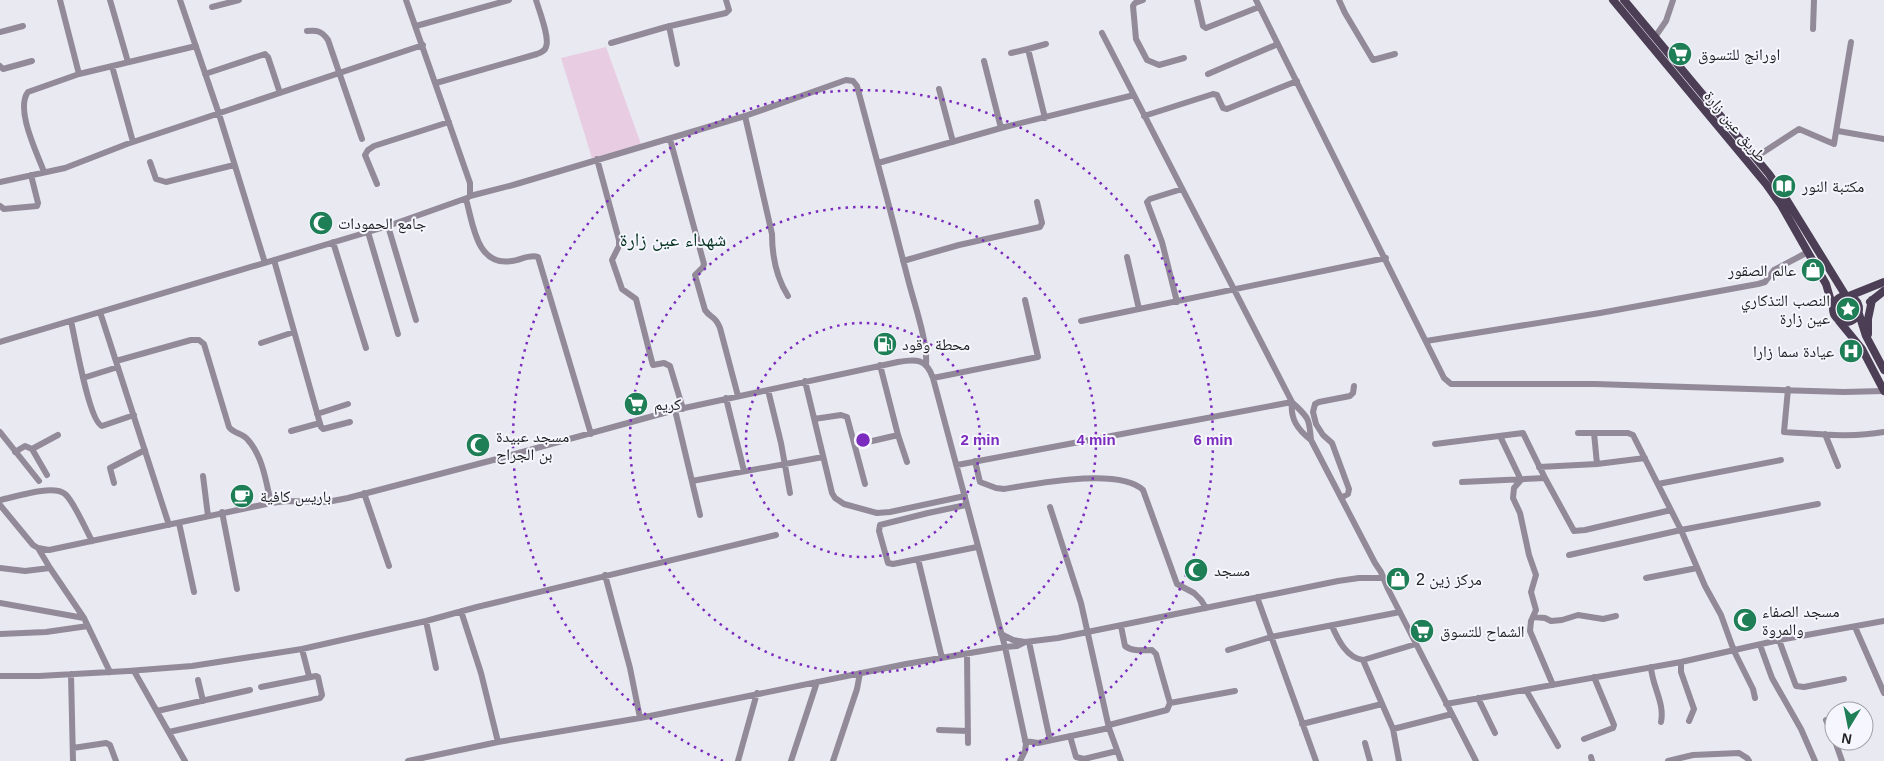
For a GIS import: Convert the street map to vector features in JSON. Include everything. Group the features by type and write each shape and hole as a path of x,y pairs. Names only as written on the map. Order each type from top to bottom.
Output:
{"main road":[{"name":"طريق عين زارة","path":"1612,0 1758,174 1781,205 1828,290 1833,308"},
{"name":"طريق عين زارة","path":"1624,0 1756,157 1788,202 1838,284 1848,296"},
{"path":"1884,282 1837,300 1833,308 1834,314 1866,356 1884,391"},
{"path":"1828,290 1834,290 1838,284"},
{"path":"1840,321 1850,322 1884,291"},
{"path":"1848,296 1858,304 1863,329 1884,370"},
{"path":"1868,339 1868,319 1872,300"},
{"path":"1853,337 1856,331 1863,329"}],"street":[{"path":"60,0 79,74"},
{"path":"110,0 128,62"},
{"path":"180,0 219,114 264,263"},
{"path":"212,7 239,0"},
{"path":"406,0 470,183 468,197 478,242 485,254 501,261 538,257 591,434"},
{"path":"416,26 509,0"},
{"path":"436,83 544,51 547,37 536,0"},
{"path":"611,42 726,13 729,10 726,0"},
{"path":"1143,0 1135,3 1133,6 1136,40 1147,60 1159,65 1184,58"},
{"path":"1197,0 1203,26 1206,28 1259,7"},
{"path":"1256,0 1386,258 1444,378 1453,385 1586,384 1844,392 1884,391"},
{"path":"1339,0 1373,60 1395,54"},
{"path":"1655,37 1666,21 1673,0"},
{"path":"1813,29 1814,0"},
{"path":"0,32 23,26"},
{"path":"669,26 677,64"},
{"path":"307,31 316,30 325,35 362,139"},
{"path":"1102,33 1292,402 1306,415 1312,440 1476,761"},
{"path":"1756,157 1799,129 1834,145 1838,131 1851,42"},
{"path":"1012,53 1046,44"},
{"path":"1208,74 1278,44"},
{"path":"44,172 25,118 24,100 28,92 79,74 196,46"},
{"path":"0,182 64,168 133,142 423,46"},
{"path":"1028,49 1045,118"},
{"path":"204,74 265,54 268,57 280,93"},
{"path":"0,66 2,69 32,61"},
{"path":"984,61 1001,128"},
{"path":"112,66 133,142"},
{"path":"0,342 388,226 468,197 745,116 846,80 853,81 857,86 927,356 926,365"},
{"path":"1144,116 1213,94 1217,95 1223,108 1227,109 1296,81"},
{"path":"939,89 954,142"},
{"path":"878,164 1001,128 1134,95"},
{"path":"745,116 772,234 772,250 779,283 788,296"},
{"path":"377,184 365,154 368,150 374,146 449,122"},
{"path":"1838,131 1884,139"},
{"path":"670,138 704,264 695,275 705,310 716,319 720,328 738,396"},
{"path":"597,159 619,240 619,246 612,260 622,290 636,299 653,365 664,363 670,366 683,408"},
{"path":"150,162 156,179 166,182 234,165"},
{"path":"0,206 4,209 37,206 38,203 31,175"},
{"path":"1177,302 1163,247 1147,202 1150,199 1182,189"},
{"path":"903,261 959,245 1040,227 1042,224 1037,202"},
{"path":"388,226 416,320"},
{"path":"368,232 398,334"},
{"path":"333,242 366,348"},
{"path":"1426,341 1600,313 1758,284 1765,282 1774,270 1808,252"},
{"path":"1127,257 1139,309"},
{"path":"1082,321 1386,258"},
{"path":"274,260 320,423 323,429 350,422"},
{"path":"933,378 1038,356 1025,300"},
{"path":"100,312 169,525"},
{"path":"71,321 83,378 98,425 102,426 134,415"},
{"path":"261,343 294,332"},
{"path":"83,378 117,364 191,340 202,341 229,427 232,432 242,434 248,440 260,459 271,503"},
{"path":"38,548 49,550 271,503 286,501 327,502 591,434 674,410 880,365 914,360 923,362 933,378 958,465 966,505 1005,646 1025,741 1025,751 1020,761"},
{"path":"880,365 907,462"},
{"path":"805,381 832,493 835,498 844,504 877,513 965,496"},
{"path":"1341,498 1348,494 1349,489 1332,443 1323,435 1316,424 1314,408 1319,402 1350,396 1353,393 1354,386"},
{"path":"1788,389 1784,432 1825,434 1874,434 1884,432"},
{"path":"768,390 790,493"},
{"path":"726,398 744,471"},
{"path":"1292,402 1291,410 1297,427 1312,440"},
{"path":"958,465 1292,402"},
{"path":"317,414 348,404"},
{"path":"674,410 700,515"},
{"path":"814,419 844,415 847,418 865,484"},
{"path":"291,431 320,423"},
{"path":"0,432 38,481"},
{"path":"1435,444 1523,433 1539,467 1574,531 1589,530 1671,510"},
{"path":"1578,433 1632,434 1681,530 1705,586 1721,615 1734,651 1753,689 1755,698"},
{"path":"1594,433 1597,464"},
{"path":"1825,434 1838,466"},
{"path":"32,449 58,435"},
{"path":"855,445 898,435"},
{"path":"1500,436 1521,480"},
{"path":"15,452 25,446 32,449 47,475"},
{"path":"114,483 110,468 145,450"},
{"path":"692,481 823,457"},
{"path":"1539,467 1597,464 1645,458"},
{"path":"1658,484 1781,460"},
{"path":"975,461 980,482 996,488 1004,489 1096,478 1118,480 1140,487 1154,518 1165,554 1178,584 1194,594 1206,608"},
{"path":"203,476 208,516"},
{"path":"1462,482 1545,478"},
{"path":"1521,480 1513,494 1520,513 1529,555 1536,575 1531,592 1536,610 1530,631 1553,685"},
{"path":"0,500 48,490 58,490 68,497 92,541"},
{"path":"364,494 388,566"},
{"path":"1569,555 1681,530 1818,504"},
{"path":"966,505 880,526 879,531 888,563 893,564 978,547"},
{"path":"1,507 28,540 38,548 84,618 110,672"},
{"path":"1050,507 1078,595 1109,726 1121,761"},
{"path":"222,512 237,588"},
{"path":"179,523 194,592"},
{"path":"0,676 134,671 192,666 302,649 426,621 776,534"},
{"path":"918,559 942,658"},
{"path":"0,568 25,571 50,568"},
{"path":"1646,578 1697,568"},
{"path":"605,576 630,668 640,718"},
{"path":"408,761 498,742 640,718 860,673 1005,646 1017,646 1027,642 1088,633 1257,597 1359,578 1383,578"},
{"path":"1257,597 1316,761"},
{"path":"0,603 84,618"},
{"path":"461,611 481,673 498,742"},
{"path":"1228,650 1272,637 1400,612"},
{"path":"1533,617 1545,618 1551,621 1578,615 1603,618 1616,616"},
{"path":"426,621 436,668"},
{"path":"1446,704 1681,662 1779,640 1884,622"},
{"path":"0,634 46,632 88,626"},
{"path":"1025,741 1038,743 1168,710 1170,703 1156,654 1152,650 1130,649 1125,646 1121,626"},
{"path":"1332,626 1342,644 1352,656 1363,660 1416,644"},
{"path":"1855,627 1884,693"},
{"path":"1001,634 1010,639 1027,642"},
{"path":"1779,640 1792,679 1798,687 1844,679"},
{"path":"1027,642 1050,740"},
{"path":"1760,645 1772,678 1801,729 1815,761"},
{"path":"302,649 309,676"},
{"path":"967,654 968,743"},
{"path":"1363,660 1393,729 1399,761"},
{"path":"1681,662 1681,672 1694,709 1689,720"},
{"path":"1651,667 1652,680 1661,705 1661,722"},
{"path":"134,671 185,761"},
{"path":"832,761 857,689 860,673"},
{"path":"72,674 73,761"},
{"path":"169,732 320,698 322,695 318,677 309,676 261,687"},
{"path":"1584,739 1613,728 1614,725 1594,677"},
{"path":"198,680 203,701"},
{"path":"791,761 817,682"},
{"path":"157,711 250,690"},
{"path":"1526,690 1558,746"},
{"path":"1170,703 1235,691"},
{"path":"738,761 757,693"},
{"path":"1478,698 1495,732"},
{"path":"1302,724 1382,704"},
{"path":"1393,729 1452,714"},
{"path":"939,730 968,731"},
{"path":"1070,736 1076,757 1084,759 1117,751"},
{"path":"73,748 106,743 110,746 116,761"},
{"path":"1365,743 1370,761"},
{"path":"1668,761 1692,755 1739,754 1748,758 1749,761"}],"shaded area":[{"path":"606,47 641,144 592,158 561,58"}],"place":[{"name":"اورانج للتسوق","path":"1680,54"},
{"name":"مكتبة النور","path":"1784,186"},
{"name":"جامع الحمودات","path":"321,223"},
{"name":"عالم الصقور","path":"1813,270"},
{"name":"النصب التذكاري عين زارة","path":"1848,309"},
{"name":"محطة وقود","path":"885,344"},
{"name":"عيادة سما زارا","path":"1851,351"},
{"name":"كريم","path":"636,404"},
{"name":"مسجد عبيدة بن الجراح","path":"478,445"},
{"name":"باريس كافية","path":"242,496"},
{"name":"مسجد","path":"1196,570"},
{"name":"مركز زين 2","path":"1398,579"},
{"name":"مسجد الصفاء والمروة","path":"1745,620"},
{"name":"الشماح للتسوق","path":"1422,631"}],"district":[{"name":"شهداء عين زارة","path":"673,239"}]}
